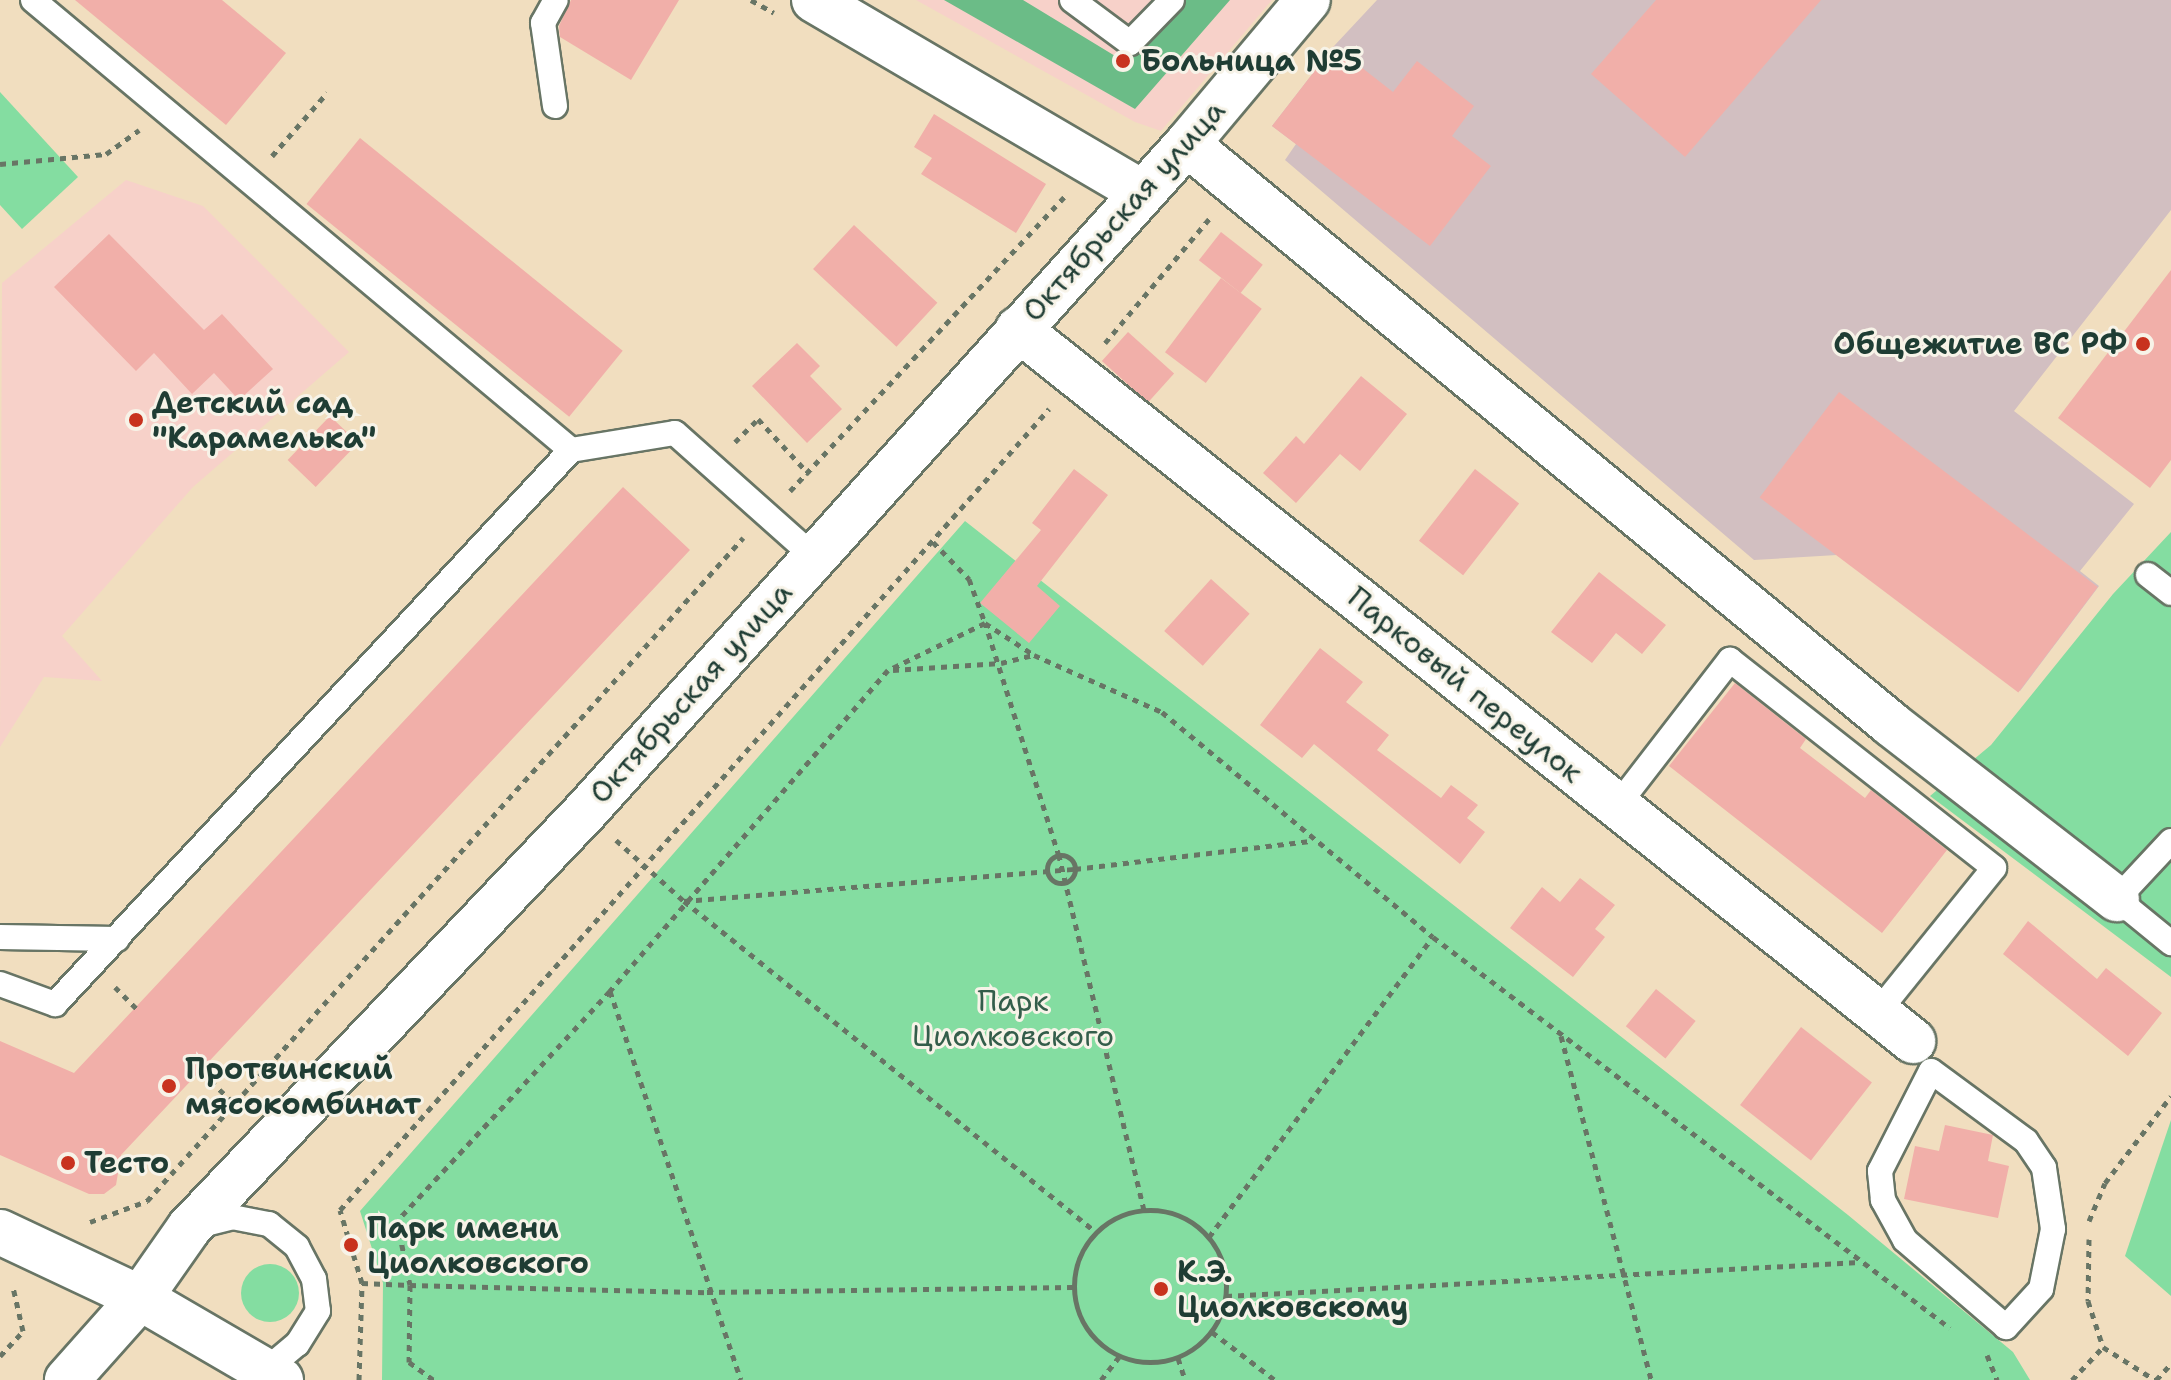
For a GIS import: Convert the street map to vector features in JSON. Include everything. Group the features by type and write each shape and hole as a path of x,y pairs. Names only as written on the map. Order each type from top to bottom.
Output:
{"street":[{"path":"814,0 1141,192"},
{"name":"Октябрьская улица","path":"67,1380 140,1298 189,1228 586,811 1187,144 1307,0"},
{"path":"1187,144 1891,724 2117,899"},
{"name":"Парковый переулок","path":"1018,329 1877,1013 1922,1056"},
{"path":"0,1232 140,1298 274,1375"}],"lane":[{"path":"33,0 571,450"},
{"path":"555,106 543,23 556,0"},
{"path":"1072,0 1130,43 1172,0"},
{"path":"0,984 55,1004 571,450 675,433 813,556"},
{"path":"2148,575 2171,593"},
{"path":"1617,806 1730,660 1994,868 1877,1013"},
{"path":"2171,841 2117,899 2171,943"},
{"path":"0,937 117,939"},
{"path":"1922,1056 2026,1141 2044,1168 2053,1229 2041,1289 2006,1327 1905,1240 1883,1200 1880,1171 1922,1056"},
{"path":"189,1228 232,1217 269,1224 297,1247 314,1279 318,1311 274,1375"}],"path":[{"path":"250,181 327,93"},
{"path":"0,164 106,154 167,110"},
{"path":"359,1380 362,1283 340,1210 647,870 1077,376 1237,184"},
{"path":"82,1220 94,1224 147,1201 764,514 809,474 1063,198"},
{"path":"712,466 758,419 809,474"},
{"path":"933,542 969,579 1001,663 1059,856 1144,1210"},
{"path":"985,623 1034,655 1162,712 1311,841 1433,937 1859,1262 1963,1337"},
{"path":"434,1380 409,1362 410,1285 397,1221 610,991 684,901 888,670 985,623"},
{"path":"888,670 1001,663 1034,655"},
{"path":"684,901 1075,869 1311,841"},
{"path":"1059,856 1073,861 1075,869"},
{"path":"1047,871 1059,856"},
{"path":"1047,871 1057,883 1065,882 1075,869"},
{"path":"647,870 1096,1232"},
{"path":"1209,1237 1433,937"},
{"path":"610,991 707,1292 741,1380"},
{"path":"1561,1035 1651,1380"},
{"path":"202,1073 236,1105"},
{"path":"2171,1096 2089,1211 2088,1301 2103,1347 2156,1380 2171,1364"},
{"path":"1144,1210 1180,1215 1209,1237 1224,1265 1226,1296 1212,1332 1178,1358 1149,1364 1119,1357 1095,1340 1079,1316 1073,1287 1079,1258 1096,1232 1118,1217 1144,1210"},
{"path":"1226,1296 1626,1277 1859,1262"},
{"path":"362,1283 707,1292 1073,1287"},
{"path":"0,1356 23,1331 12,1285"},
{"path":"1212,1332 1275,1380"},
{"path":"1976,1347 1988,1356 1997,1380"},
{"path":"2072,1380 2103,1347"},
{"path":"1101,1380 1119,1357"},
{"path":"1178,1358 1185,1380"}],"shaded area":[{"name":"Больница №5","path":"916,0 1272,0 1161,131 1135,122"},
{"path":"1377,0 2171,0 2171,210 2014,411 2134,504 2080,571 2099,586 2020,691 1837,555 1754,560 1285,160 1296,144 1272,126 1334,46"},
{"name":"Детский сад \"Карамелька\"","path":"126,180 203,206 349,352 193,487 62,636 102,681 44,677 0,747 2,283"}],"green space":[{"path":"944,0 1023,0 1125,62 1184,0 1230,0 1135,109"},
{"path":"0,92 78,177 22,229 0,205"},
{"name":"Парк Циолковского","path":"965,521 1848,1215 2013,1352 2030,1380 382,1380 383,1283 360,1211"},
{"path":"2171,532 2171,977 1930,796 1991,745 2113,594"},
{"path":"2171,1120 2171,1296 2125,1256"},
{"path":"270,1264 291,1272 299,1293 291,1314 270,1322 249,1314 241,1293 249,1272"}],"building":[{"path":"75,0 222,0 286,53 226,125"},
{"path":"571,0 679,0 631,80 560,37 559,26"},
{"path":"1656,0 1821,0 1685,157 1591,74"},
{"path":"1334,46 1393,92 1417,61 1474,106 1452,136 1491,166 1430,246 1272,126"},
{"path":"934,114 1046,184 1016,233 921,174 932,158 914,147"},
{"path":"360,138 623,351 569,417 307,204"},
{"path":"854,225 937,303 896,347 813,269"},
{"path":"1221,232 1263,265 1241,293 1199,260"},
{"path":"109,234 204,330 222,314 273,369 239,400 214,373 192,394 154,353 136,371 54,287"},
{"name":"Общежитие ВС РФ","path":"2171,270 2171,460 2150,488 2058,418"},
{"path":"1221,278 1262,309 1206,383 1165,352"},
{"path":"1128,332 1174,373 1148,402 1102,361"},
{"path":"797,343 820,366 810,376 842,409 807,443 752,386"},
{"path":"1361,376 1407,414 1360,471 1340,454 1296,503 1263,473 1296,436 1304,444"},
{"path":"1839,392 2098,587 2018,692 1760,497"},
{"path":"330,416 358,443 316,487 288,460"},
{"path":"1074,469 1108,495 1037,586 1060,606 1029,643 980,603 1041,530 1032,523"},
{"path":"1475,469 1519,503 1463,575 1419,541"},
{"path":"623,487 690,550 121,1155 116,1185 104,1194 89,1194 0,1155 0,1041 74,1073"},
{"path":"1599,572 1666,625 1642,654 1616,633 1592,663 1551,632"},
{"path":"1211,579 1250,614 1203,666 1164,631"},
{"path":"1320,648 1363,682 1346,702 1389,735 1377,750 1441,798 1451,785 1478,805 1467,818 1485,832 1460,864 1314,744 1302,758 1260,725"},
{"path":"1735,683 1806,739 1800,748 1865,798 1871,790 1947,850 1882,933 1669,766"},
{"path":"1580,878 1615,905 1595,929 1605,937 1573,977 1510,928 1542,887 1560,902"},
{"path":"2028,921 2097,979 2106,968 2162,1013 2128,1056 2003,954"},
{"path":"1656,989 1696,1021 1665,1058 1626,1026"},
{"path":"1801,1027 1872,1082 1811,1160 1740,1105"},
{"path":"1945,1125 1993,1135 1988,1161 2009,1166 1998,1218 1904,1199 1915,1146 1939,1151"}],"place":[{"name":"Больница №5","path":"1123,61"},
{"name":"Общежитие ВС РФ","path":"2143,344"},
{"name":"Детский сад \"Карамелька\"","path":"136,420"},
{"name":"Протвинский мясокомбинат","path":"169,1086"},
{"name":"Тесто","path":"68,1163"},
{"name":"Парк имени Циолковского","path":"351,1245"},
{"name":"К.Э. Циолковскому","path":"1161,1289"}]}
